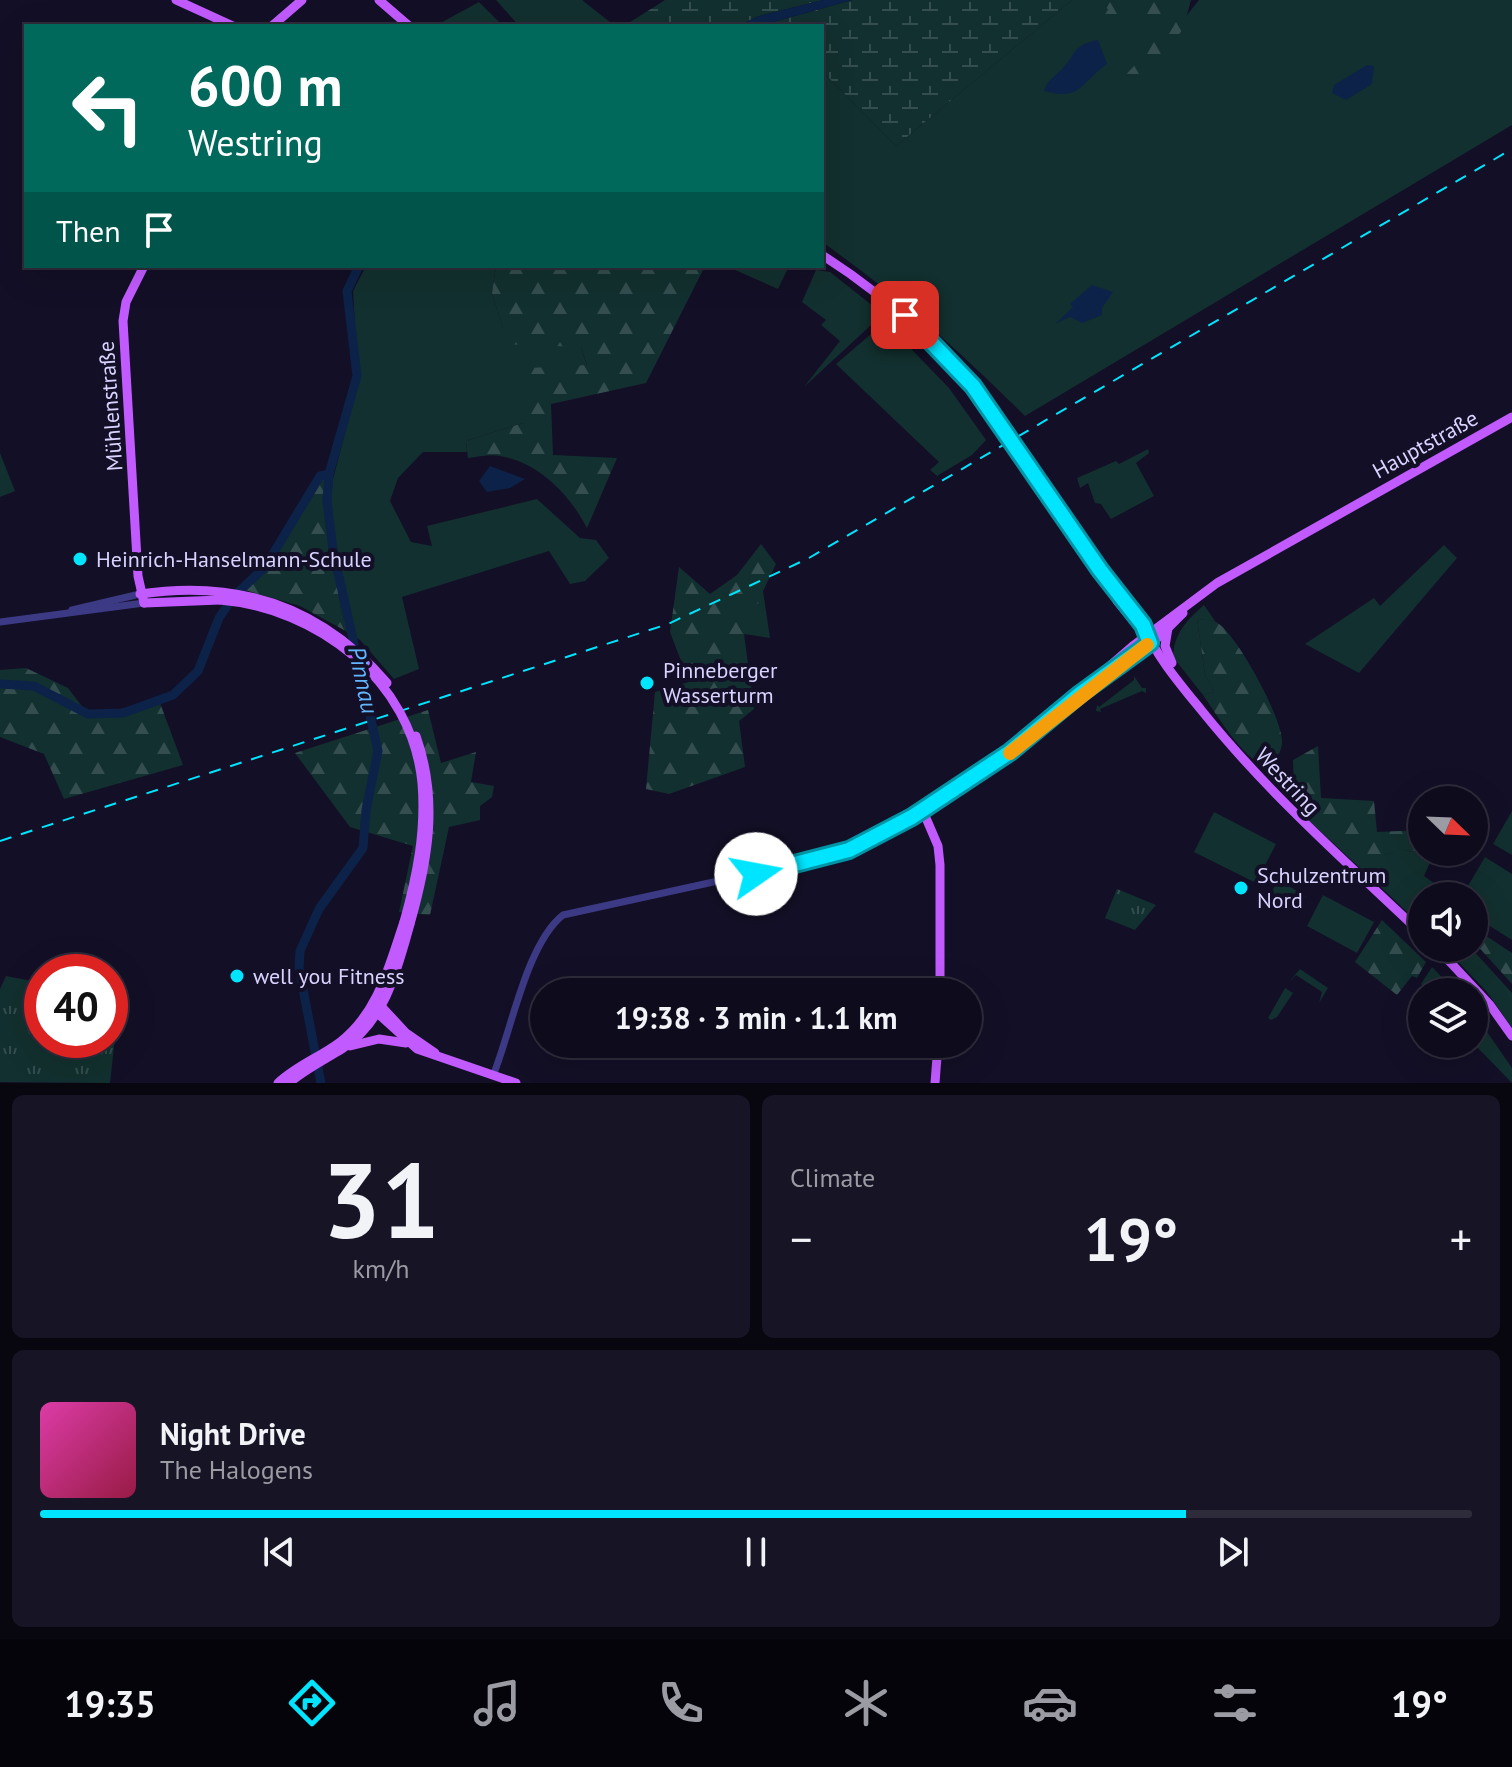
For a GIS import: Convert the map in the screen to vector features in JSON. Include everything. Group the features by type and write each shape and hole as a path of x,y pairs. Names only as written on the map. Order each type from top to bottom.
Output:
{"main road":[{"path":"176,0 229,24"},
{"path":"379,0 407,24"},
{"path":"274,24 296,3"},
{"name":"Westring","path":"824,256 880,295 934,342 973,386 1100,570 1113,596 1186,691 1304,825 1408,921"},
{"name":"Mühlenstraße","path":"143,268 126,302 123,321 137,548 143,597"},
{"name":"Hauptstraße","path":"1202,593 1512,417"},
{"path":"1148,640 1168,628 1202,593"},
{"path":"940,978 940,865 933,830 923,811 1010,752 1202,593"},
{"path":"143,597 220,596 273,608 321,630 358,659 393,701 418,760 424,811 418,866 407,923 377,1007 343,1048"},
{"path":"1168,628 1166,653 1186,691"},
{"path":"1450,962 1490,1005 1512,1036"},
{"path":"377,1007 407,1043"},
{"path":"377,1007 435,1053 516,1083"},
{"path":"284,1081 326,1054 377,1007"},
{"path":"326,1054 379,1039 407,1043 429,1055 435,1053"},
{"path":"935,1083 937,1058"}],"street":[{"path":"0,622 67,612 90,603 143,597"},
{"path":"494,1073 528,973 550,928 563,915 827,857 874,839 923,811"}],"green space":[{"path":"496,0 582,0 612,24 517,24"},
{"path":"665,0 823,0 759,16 742,24 627,24"},
{"path":"852,0 1072,0 896,146 824,73 824,24 766,24"},
{"path":"1072,0 1119,0 1171,35 1199,0 1512,0 1512,125 1025,416 927,324 824,243 824,73 896,146"},
{"path":"1103,0 1191,0 1183,29 1141,84 1123,78 1144,55 1151,27 1135,20 1103,33 1100,21 1108,10"},
{"path":"479,2 501,24 439,24"},
{"path":"365,268 496,268 492,293 503,328 581,347 587,366 523,423 466,441 467,452 423,452 398,478 390,501 411,542 432,546 427,526 537,499 580,538 596,540 609,558 585,581 570,584 549,551 402,597 419,669 394,679 360,640 344,630 328,522 333,479 358,383 353,291"},
{"path":"496,268 704,268 646,383 551,404 553,455 617,458 587,528 562,492 528,465 496,455 468,458 466,441 523,423 529,368 587,365 581,347 503,344 503,328 492,293"},
{"path":"731,268 788,268 778,289"},
{"path":"816,270 830,272 883,314 804,387 840,341 821,325 826,320 802,302"},
{"path":"885,322 949,388 986,440 972,455 937,476 930,470 939,462 836,364"},
{"path":"1148,449 1149,453 1136,463 1154,496 1111,519 1101,504 1095,503 1088,483 1080,488 1077,478 1116,461 1119,464"},
{"path":"0,453 15,491 0,497"},
{"path":"329,474 328,522 344,630 300,606 241,589 265,567 320,476"},
{"path":"761,544 776,564 763,591 770,638 744,634 754,709 739,721 745,767 669,794 646,789 655,692 689,682 670,632 679,567 710,594 737,575"},
{"path":"1444,545 1457,558 1359,673 1305,644 1374,598 1380,606"},
{"path":"761,602 766,617 752,622 735,614"},
{"path":"1204,605 1215,621 1197,619 1205,675 1214,692 1203,695 1173,657 1182,628"},
{"path":"1197,619 1214,621 1225,629 1267,698 1281,732 1282,743 1276,758 1265,768 1238,744 1203,695 1214,692 1205,675"},
{"path":"26,668 68,688 88,714 160,703 183,765 64,799 44,754 0,737 0,670"},
{"path":"1134,676 1142,688 1146,688 1146,693 1142,691 1100,709 1101,712 1096,711 1097,705 1099,707 1134,680"},
{"path":"1080,699 997,769 939,805 1067,709"},
{"path":"428,710 441,763 476,752 471,782 494,786 492,797 480,806 480,820 449,827 430,915 399,912 413,846 350,827 295,753"},
{"path":"1318,746 1321,798 1374,801 1377,832 1408,831 1408,851 1384,855 1388,880 1385,891 1304,816 1309,804 1294,788 1293,760"},
{"path":"1512,811 1512,855 1493,844"},
{"path":"1214,812 1276,844 1256,883 1194,852"},
{"path":"1408,851 1408,866 1428,866 1424,876 1432,882 1408,882 1408,913 1385,891 1388,880 1383,855"},
{"path":"1488,859 1512,874 1512,940 1488,925 1488,882 1470,882 1480,866 1488,866"},
{"path":"1278,880 1306,896 1299,910 1270,895"},
{"path":"1117,889 1156,905 1135,930 1105,918"},
{"path":"1323,895 1374,922 1357,953 1307,926"},
{"path":"1382,920 1408,945 1408,962 1426,962 1417,978 1408,978 1397,995 1355,962"},
{"path":"1488,937 1512,953 1512,984 1488,957"},
{"path":"1458,962 1484,962 1512,993 1512,1028 1488,993 1488,978 1474,978"},
{"path":"1432,967 1443,978 1425,978"},
{"path":"1300,969 1328,988 1319,1003 1322,992 1296,975 1288,983"},
{"path":"6,976 24,980 24,1058 113,1058 110,1083 0,1082 0,989"},
{"path":"1285,988 1293,993 1277,1017 1271,1020 1268,1018"},
{"path":"1488,1033 1512,1068 1512,1083 1488,1058"}],"water":[{"path":"823,0 852,0 766,24 742,24 759,16"},
{"path":"1098,40 1107,64 1073,92 1056,94 1044,91 1078,48"},
{"path":"1367,65 1374,66 1372,84 1346,100 1332,93 1334,85"},
{"path":"1092,285 1113,292 1102,308 1102,315 1082,323 1070,317 1055,324 1073,307 1070,304"},
{"path":"490,466 525,479 510,488 487,492 479,481"}],"waterway":[{"name":"Pinnau","path":"321,1083 299,968 300,951 319,909 363,848 366,810 378,751 333,550 327,501 329,474 357,376 347,291 358,268"},
{"path":"0,684 34,686 88,714 123,713 173,695 198,671 219,618 233,597 265,567 320,476 329,474"}],"railway":[{"path":"0,841 668,624 809,558 1512,149"}],"slow traffic":[{"path":"1010,753 1080,694 1098,684 1147,645"}],"place":[{"name":"Heinrich-Hanselmann-Schule","path":"80,559"},
{"name":"Pinneberger Wasserturm","path":"647,683"},
{"name":"Schulzentrum Nord","path":"1241,888"},
{"name":"well you Fitness","path":"237,976"}],"route":[{"path":"756,874 849,850 912,817 1010,752 1080,694 1098,684 1150,643 1143,625 1100,570 973,386 943,351 905,315"}]}
